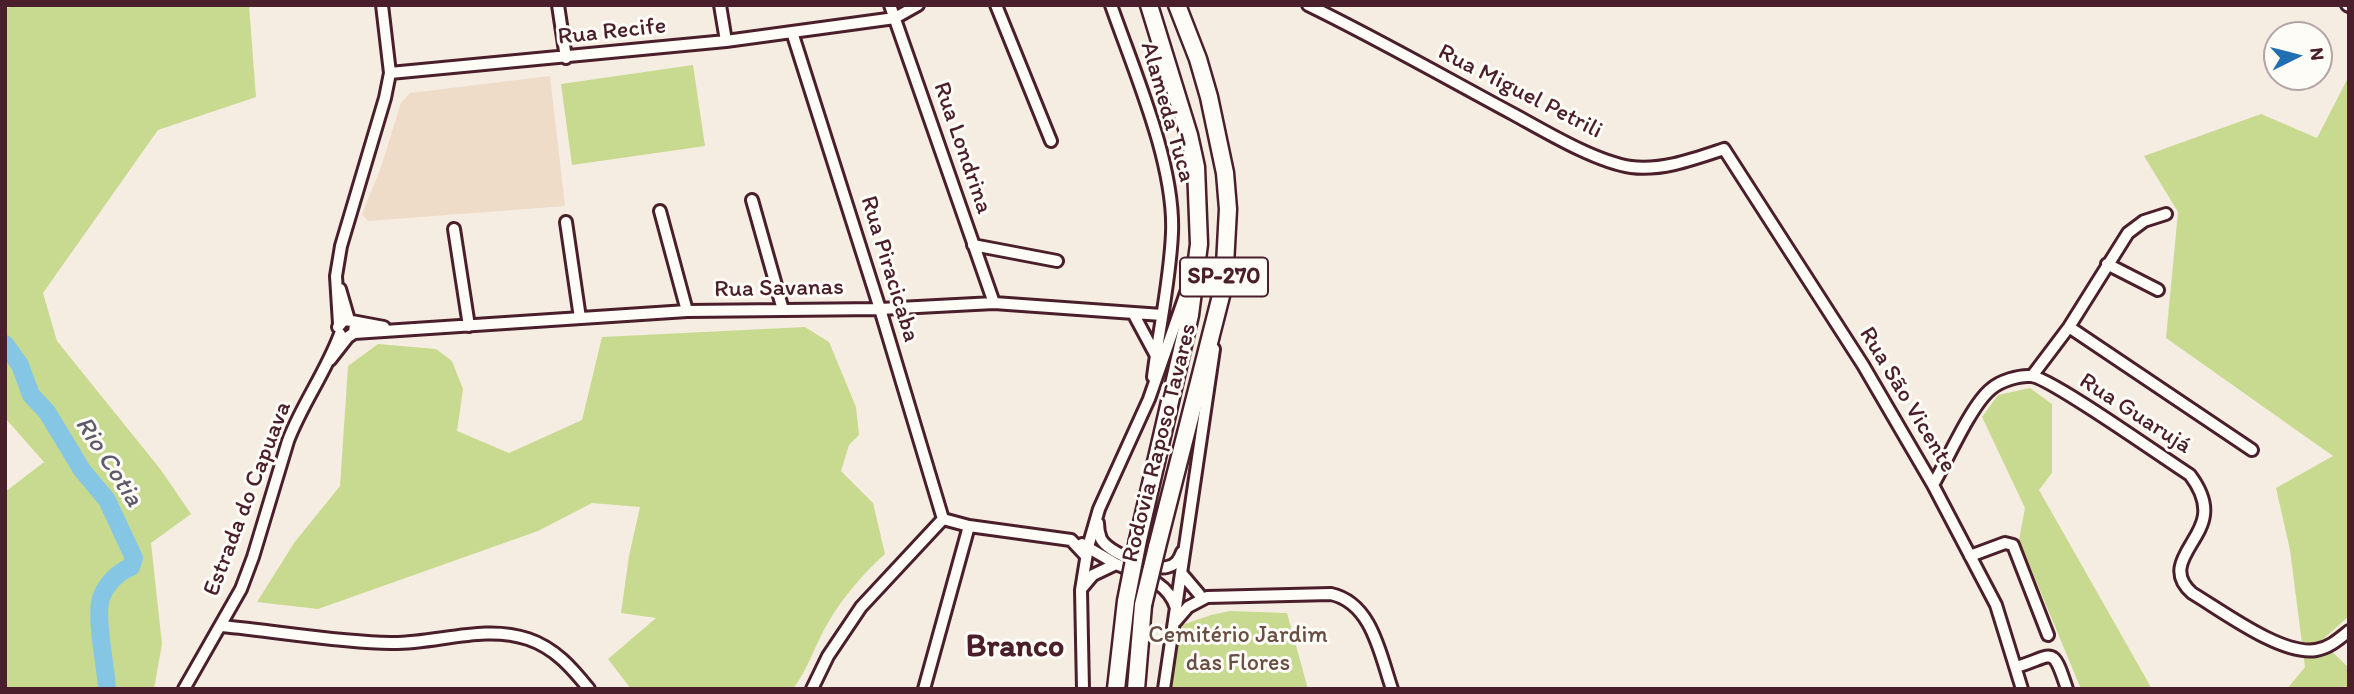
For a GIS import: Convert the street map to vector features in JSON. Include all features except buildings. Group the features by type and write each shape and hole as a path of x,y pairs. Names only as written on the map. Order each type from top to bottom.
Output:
{"highway":[{"name":"Rodovia Raposo Tavares","path":"1116,689 1126,601 1190,315 1199,243 1196,167 1189,135 1149,5"},
{"name":"Rodovia Raposo Tavares","path":"1136,689 1143,605 1224,284 1228,209 1225,173 1209,97 1179,9"}],"street":[{"path":"347,328 336,276 341,246 385,99 390,73 382,5"},
{"path":"558,5 566,58"},
{"path":"720,5 726,41"},
{"name":"Rua Londrina","path":"890,5 994,303"},
{"name":"Rua Recife","path":"390,73 726,41 895,18 918,5"},
{"path":"996,5 1051,141"},
{"name":"Alameda Tuca","path":"1111,5 1162,153 1170,192 1172,231 1149,399"},
{"name":"Rua Miguel Petrili","path":"1308,5 1548,133 1609,162 1629,167 1651,168 1724,149"},
{"name":"Rua Piracicaba","path":"792,32 943,519"},
{"name":"Rua São Vicente","path":"1724,149 1863,365 1933,485 1996,606 2022,689"},
{"path":"752,200 783,310"},
{"path":"660,211 687,312"},
{"path":"1933,485 1979,402 1992,388 2007,381 2032,376 2069,327 2128,233 2135,226 2166,214"},
{"path":"566,222 580,318"},
{"path":"454,229 469,326"},
{"name":"Alameda Tuca","path":"1083,689 1081,590 1087,551 1099,509 1149,399 1185,297 1199,243"},
{"path":"973,245 1057,261"},
{"path":"2107,264 2158,290"},
{"path":"1164,689 1224,284"},
{"name":"Rua Savanas","path":"347,328 397,330 687,312 880,310 994,303 1162,316"},
{"path":"1133,313 1156,356"},
{"path":"2069,327 2252,450"},
{"name":"Estrada do Capuava","path":"184,689 241,589 294,426 347,328"},
{"name":"Rua Guarujá","path":"2032,376 2068,395 2190,475 2202,494 2204,519 2182,560 2179,572 2186,588 2192,593 2282,646 2299,651 2317,650 2332,644 2349,631"},
{"path":"1099,509 1098,528 1101,540 1124,556 1154,567 1166,568 1179,561 1186,544"},
{"path":"812,689 828,656 860,607 943,519 969,526 1071,540 1087,551 1157,582 1203,596 1344,596 1358,607 1370,626 1392,689"},
{"path":"924,689 969,526"},
{"path":"1071,540 1094,528"},
{"path":"1970,555 2005,543 2013,544 2048,635"},
{"path":"1081,590 1093,575 1116,564"},
{"path":"1182,574 1203,596"},
{"path":"1157,582 1173,599 1176,616"},
{"path":"1176,616 1203,596"},
{"path":"221,626 355,642 429,642 476,634 527,638 564,659 589,689"},
{"path":"2016,667 2048,656 2059,663 2067,689"}],"shaded area":[{"path":"550,76 565,206 368,221 362,214 380,170 401,103 410,93"}],"green space":[{"path":"14,5 249,5 256,97 158,130 43,293 57,341 161,470 191,514 151,543 162,644 154,689 5,689 5,492 44,462 5,418 5,9"},
{"path":"693,65 705,146 572,165 561,84"},
{"path":"2349,76 2349,616 2321,641 2349,668 2349,689 2287,689 2305,667 2290,550 2276,488 2333,456 2166,338 2178,212 2144,156 2261,114 2317,138"},
{"path":"805,327 829,342 856,407 859,435 849,445 841,471 873,503 885,554 854,586 835,612 793,689 631,689 608,659 656,618 621,613 629,556 640,507 592,503 538,531 318,609 257,602 294,543 340,486 348,366 378,344 436,349 452,361 463,389 457,431 509,453 582,420 602,337"},
{"path":"2030,388 2052,404 2052,473 2039,490 2152,689 2081,689 2019,540 2025,508 1982,417 1998,395"},
{"name":"Cemitério Jardim das Flores","path":"1230,611 1287,613 1308,689 1168,689 1179,626"}],"waterway":[{"name":"Rio Cotia","path":"5,344 20,365 31,395 47,412 82,470 107,500 134,558 131,567 113,579 106,588 99,607 107,689"}],"district":[{"name":"Branco","path":"1015,648"}]}
